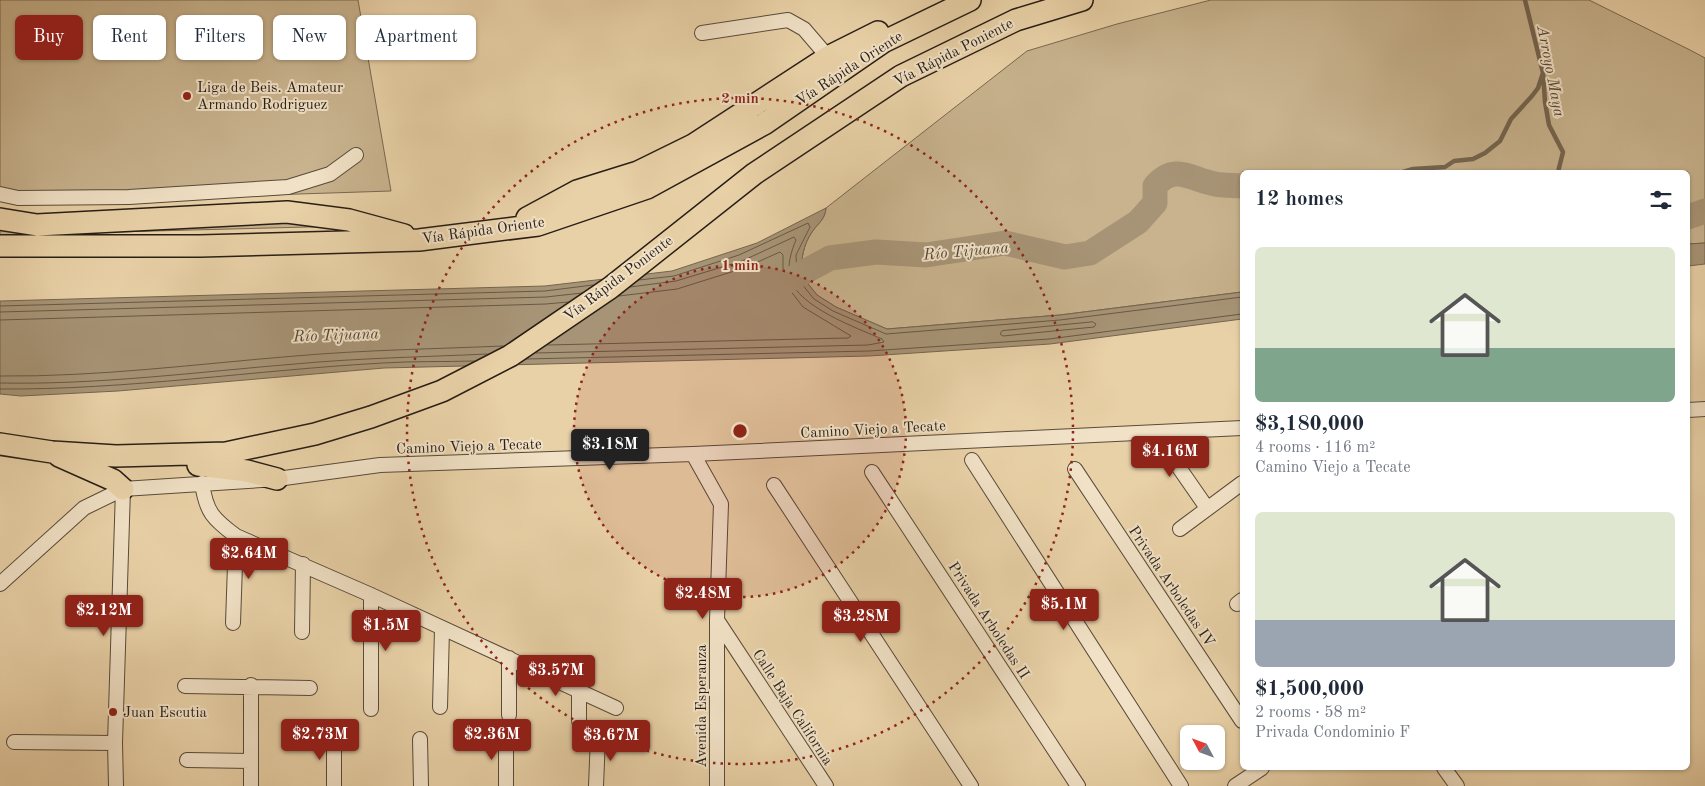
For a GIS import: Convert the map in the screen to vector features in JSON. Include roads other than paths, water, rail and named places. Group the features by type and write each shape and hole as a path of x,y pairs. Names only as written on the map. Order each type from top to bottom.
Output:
{"highway":[{"path":"505,230 577,191 638,172 693,145 828,57 943,0"},
{"name":"Vía Rápida Oriente","path":"0,246 200,246 419,240 538,225 647,188 764,124 883,42 970,0"},
{"name":"Vía Rápida Poniente","path":"116,456 226,452 315,434 371,417 442,391 510,356 610,288 754,174 902,76 1016,20 1082,0"},
{"path":"0,219 37,225 287,212 350,220 419,240"},
{"path":"0,444 52,452 116,456 163,463 229,468 277,479"},
{"path":"52,452 112,480 123,489"}],"street":[{"path":"702,33 788,20 804,29 828,57"},
{"path":"0,194 18,198 129,197 288,187 330,174 356,155"},
{"path":"129,197 130,220"},
{"path":"1690,410 1705,409"},
{"name":"Camino Viejo a Tecate","path":"0,584 84,508 123,489 277,479 380,465 693,454 1240,428"},
{"path":"1155,433 1207,508"},
{"name":"Avenida Esperanza","path":"693,454 721,504 717,620 717,786"},
{"path":"972,460 1181,786"},
{"name":"Privada Arboledas IV","path":"1075,470 1240,718"},
{"name":"Privada Arboledas II","path":"872,472 1078,786"},
{"path":"202,483 209,511 216,521 236,536 303,564 616,708"},
{"path":"1180,529 1240,484"},
{"path":"774,485 971,786"},
{"path":"116,786 115,742 123,489"},
{"path":"233,623 236,536"},
{"path":"302,632 303,564"},
{"path":"371,595 371,709"},
{"name":"Calle Baja California","path":"717,620 826,786"},
{"path":"440,707 442,628"},
{"path":"508,715 509,658"},
{"path":"185,686 251,685 310,688"},
{"path":"250,786 251,685"},
{"path":"579,691 579,721"},
{"path":"334,736 334,786"},
{"path":"506,737 506,786"},
{"path":"596,786 598,737"},
{"path":"420,739 421,786"},
{"path":"14,742 115,742"},
{"path":"187,760 251,761"},
{"path":"1235,786 1259,770"},
{"path":"1445,770 1457,786"}],"water":[{"path":"826,208 823,218 806,242 802,258 801,275 817,295 836,307 887,329 1060,315 1240,292 1240,319 1050,344 869,356 384,368 118,391 21,396 0,394 0,301 545,286 672,271 757,243"},
{"path":"1705,243 1705,264 1690,266 1690,244"}],"waterway":[{"name":"Arroyo Maya","path":"1525,0 1543,73 1549,125 1563,152 1558,170"},
{"path":"1410,170 1445,167 1454,161 1473,159 1485,153 1500,141 1511,119 1538,88 1543,73"},
{"name":"Río Tijuana","path":"771,290 830,258 876,252 926,255 1005,243 1065,257 1090,253 1138,222 1155,203 1155,186 1169,175 1183,174 1215,184 1240,186"},
{"name":"Río Tijuana","path":"1690,216 1705,211"}],"place":[{"name":"Liga de Beis. Amateur Armando Rodriguez","path":"187,96"},
{"name":"Juan Escutia","path":"113,712"}]}
